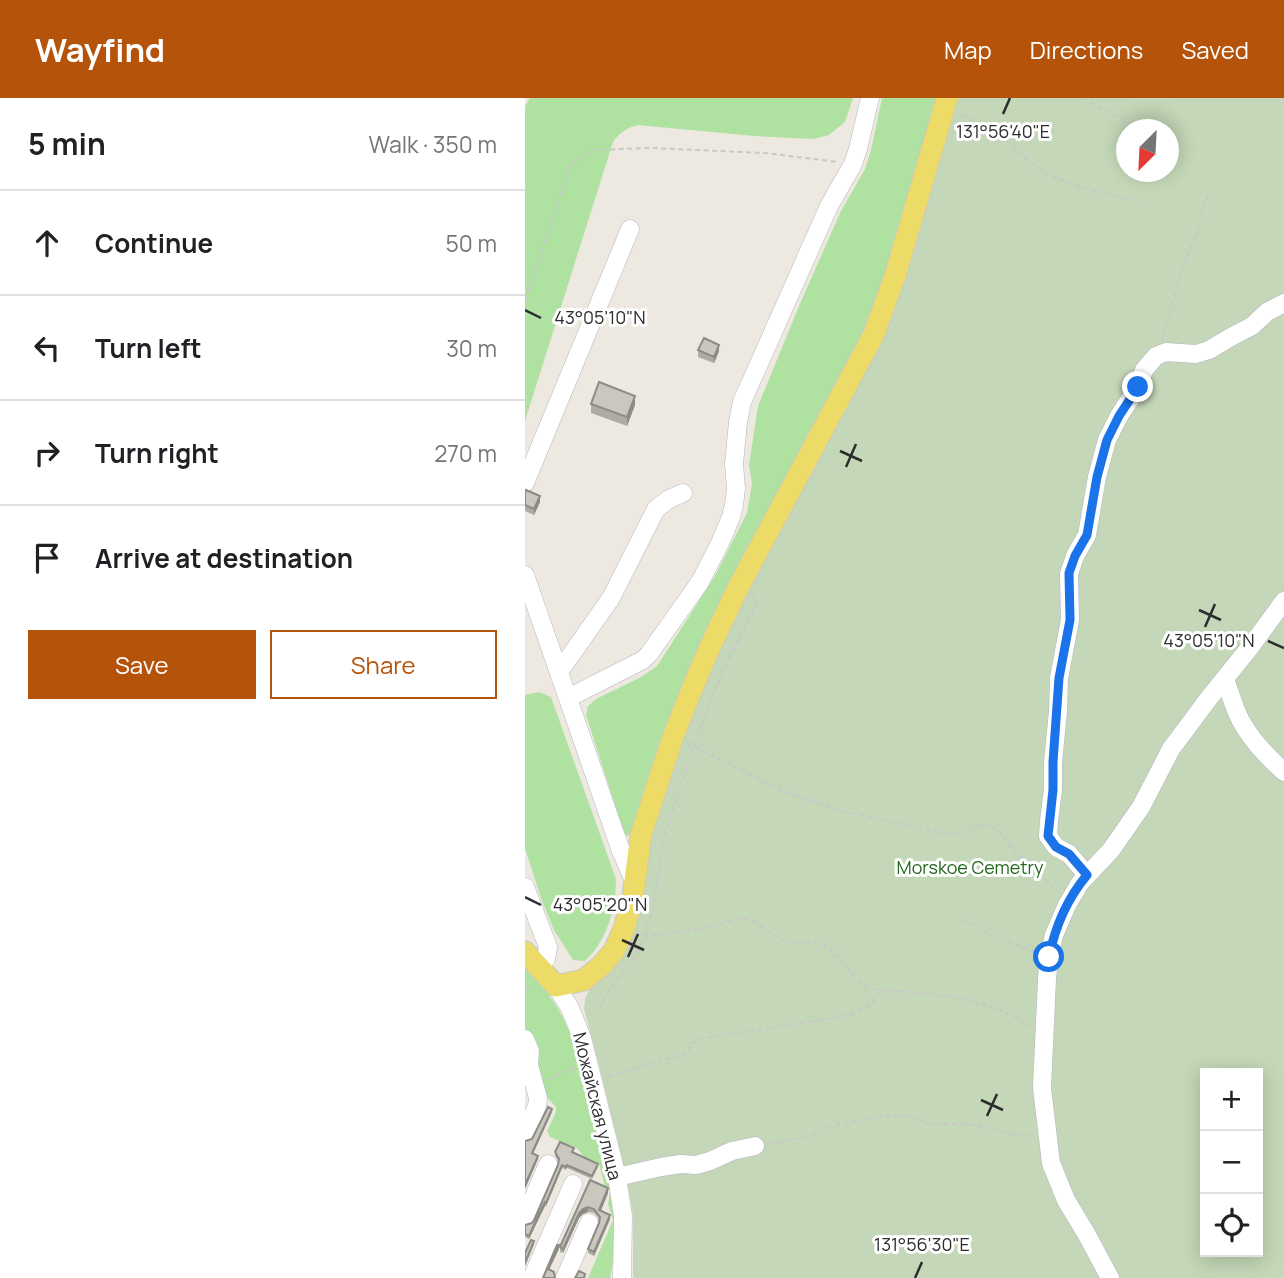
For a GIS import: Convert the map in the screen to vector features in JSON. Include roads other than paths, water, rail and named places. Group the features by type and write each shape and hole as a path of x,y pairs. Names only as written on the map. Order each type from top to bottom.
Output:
{"main road":[{"path":"556,986 584,981 614,951 624,929 633,896 641,835 673,737 709,649 874,334 896,273 945,103"},
{"name":"Можайская улица","path":"531,958 556,986"}],"street":[{"path":"568,698 643,660 649,654 700,582 720,543 734,505 734,464 742,401 829,206 853,164 870,98"},
{"path":"525,483 630,229"},
{"path":"1087,875 1069,854 1056,847 1048,836 1059,678 1070,620 1069,573 1087,535 1097,477 1107,440 1138,387 1144,370 1156,356 1166,352 1196,354 1209,350 1252,326 1267,312 1284,303"},
{"path":"559,672 611,598 656,509 683,493"},
{"path":"525,575 621,851 634,881"},
{"path":"1109,1278 1066,1200 1051,1163 1042,1088 1049,957 1054,934 1067,905 1087,875 1111,850 1141,807 1171,749 1284,601"},
{"path":"1225,679 1239,718 1247,731 1260,749 1284,772"},
{"path":"525,887 548,947 546,959 531,958"},
{"name":"Можайская улица","path":"556,986 570,1008 582,1038 617,1177 623,1216 622,1278"},
{"path":"525,1039 530,1051 530,1088 538,1098 525,1133"},
{"path":"617,1177 661,1167 703,1163 732,1151 755,1146"},
{"path":"525,1217 548,1164"},
{"path":"532,1278 573,1184"},
{"path":"565,1278 589,1223"}],"park label":[{"name":"Morskoe Cemetry","path":"970,867"}]}
